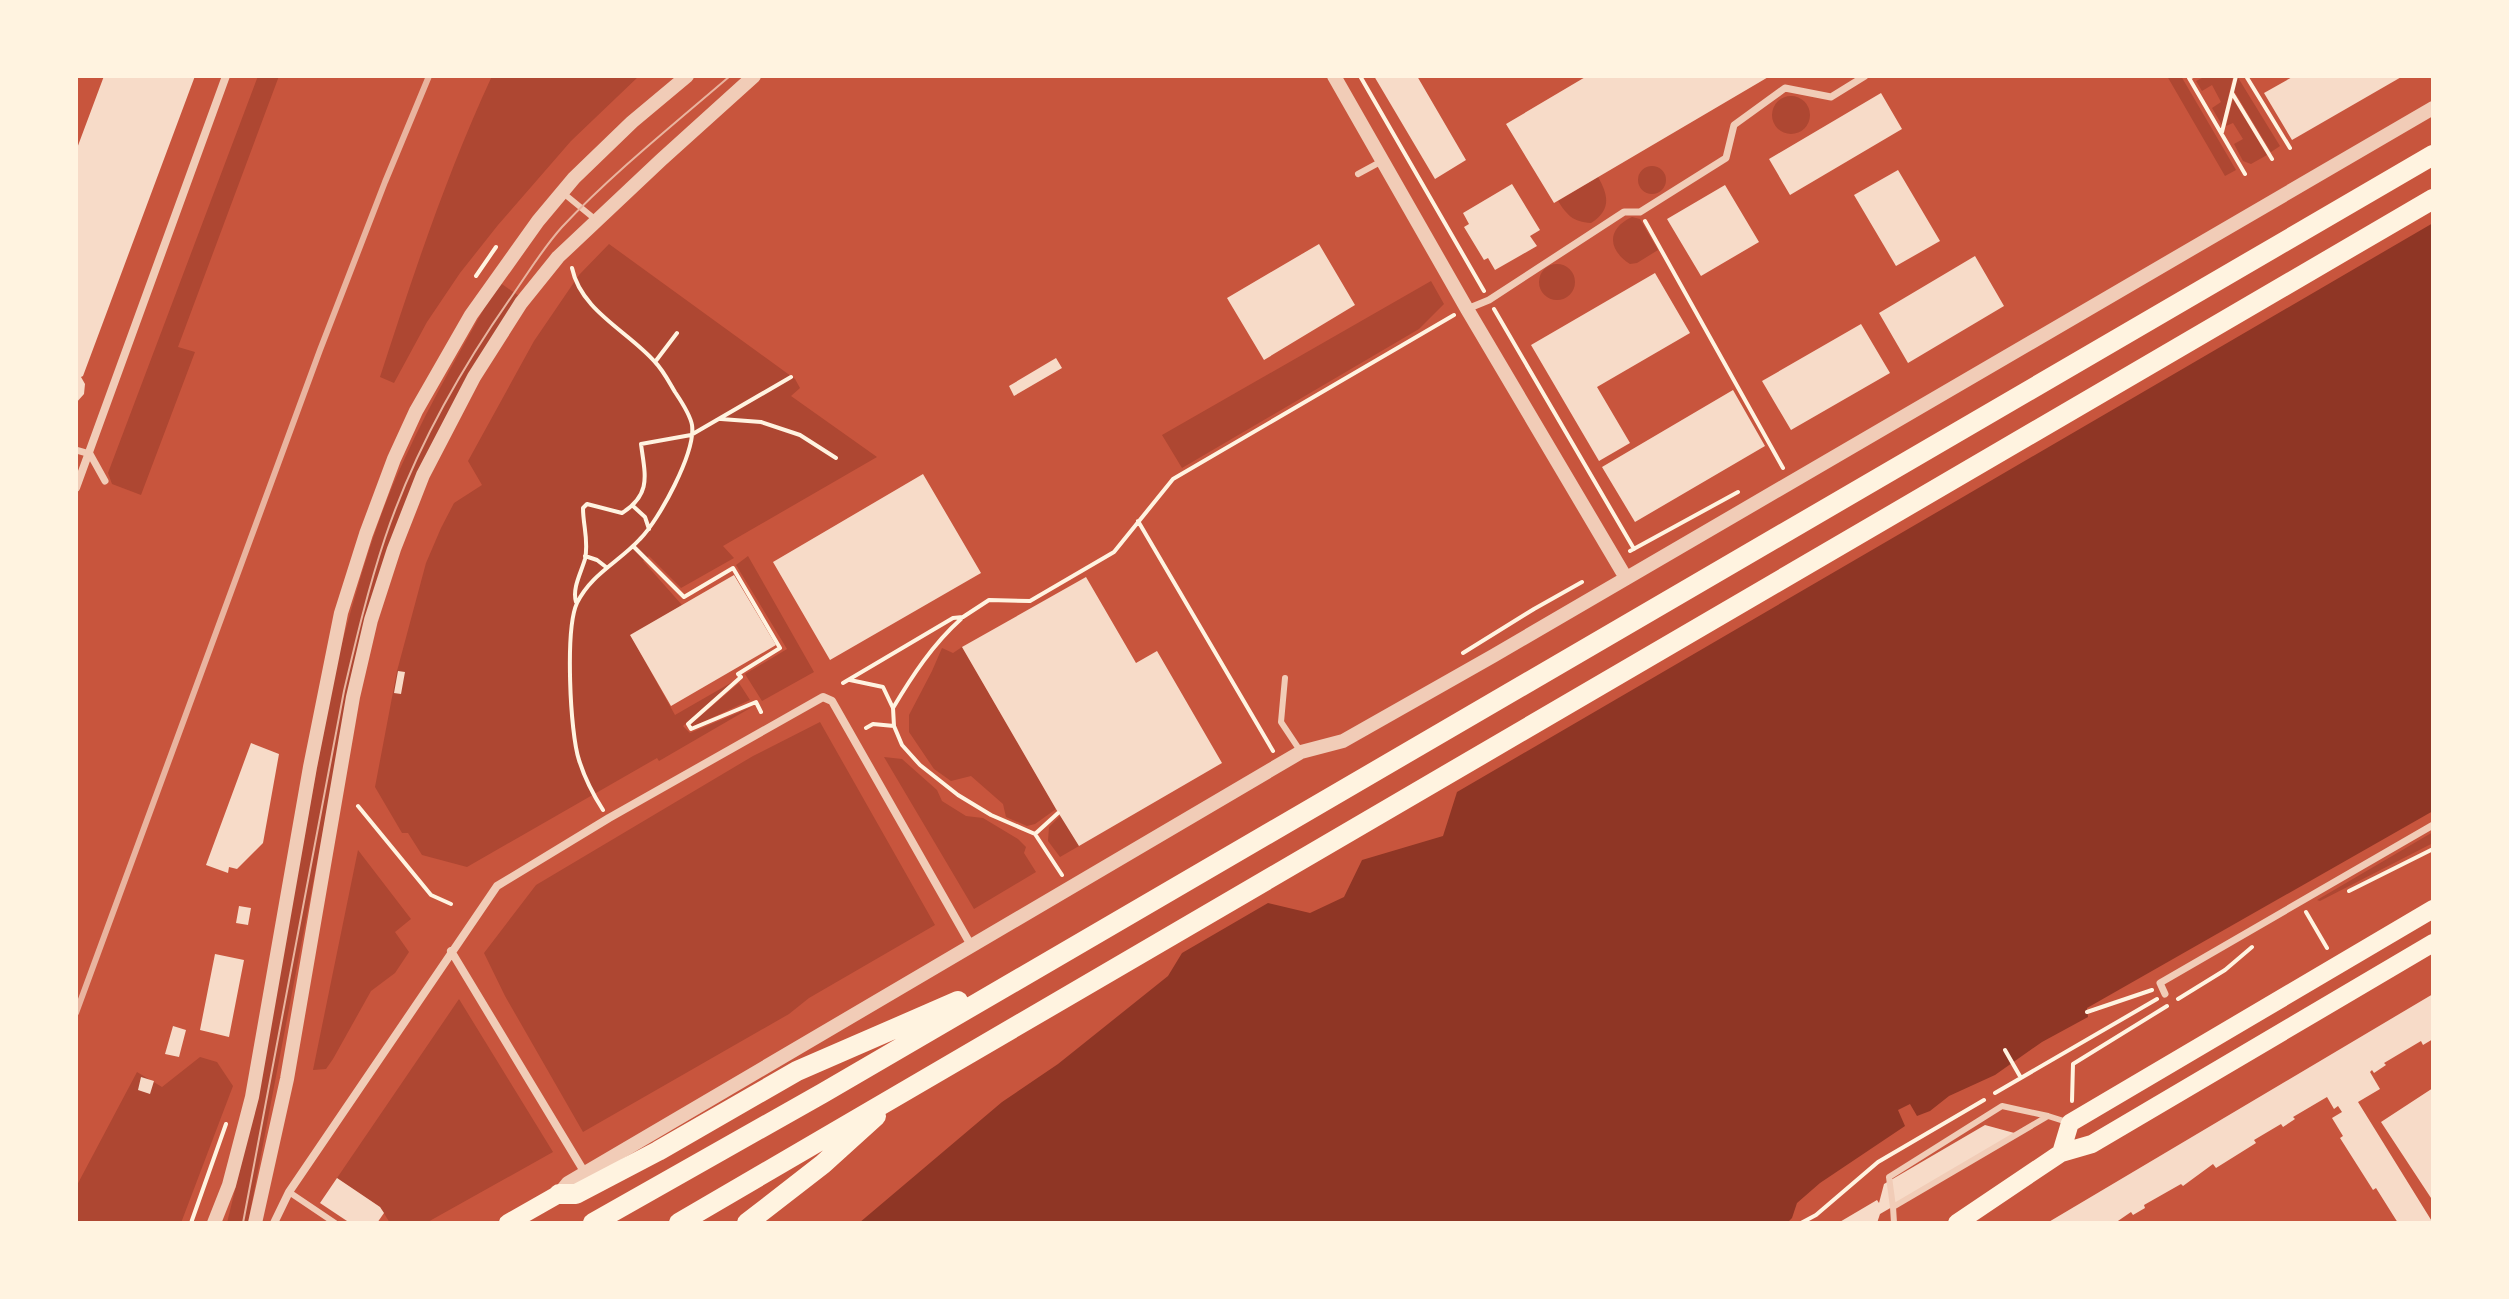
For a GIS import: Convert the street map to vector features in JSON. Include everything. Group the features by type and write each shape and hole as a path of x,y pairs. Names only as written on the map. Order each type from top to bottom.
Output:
{"highway":[{"path":"593,1223 835,1086 2433,155"},
{"path":"679,1223 2433,199"},
{"path":"559,1194 576,1194 797,1071 1038,966"},
{"path":"747,1223 823,1164 907,1088"}],"main road":[{"path":"2061,1153 2070,1123 2432,912"},
{"path":"2379,941 2381,956 2394,968"},
{"path":"1957,1223 1979,1217 2061,1153 2092,1144 2433,943"},
{"path":"2352,956 2365,968 2368,983"},
{"path":"508,1223 559,1194"}],"street":[{"path":"76,488 226,76"},
{"path":"214,1223 229,1185 252,1097 324,692 341,613 394,459 416,411 471,315 501,270 574,178 632,122 687,76"},
{"path":"255,1223 287,1079 353,697 371,620 423,475 474,377 521,303 558,257 754,76"},
{"path":"1334,76 1626,578"},
{"path":"1467,309 1489,300 1624,212 1640,212 1726,158 1734,125 1785,88 1831,97 1865,76"},
{"path":"559,1194 568,1183 1280,764 1301,752 1343,741 2433,108"},
{"path":"76,450 90,454 105,481"},
{"path":"274,1223 289,1192 497,886 609,818 823,697 832,701 972,947"},
{"path":"2164,991 2160,983 2433,825"},
{"path":"451,951 585,1173"}],"lane":[{"path":"1358,174 1382,161"},
{"path":"562,192 596,220"},
{"path":"1285,678 1281,722 1301,752"},
{"path":"1894,1223 1889,1177 2002,1106 2070,1123"},
{"path":"1893,1207 2048,1116"},
{"path":"289,1192 335,1223"}],"path":[{"path":"2193,76 2189,78 2245,174"},
{"path":"2222,133 2236,76"},
{"path":"2246,76 2290,148"},
{"path":"2232,93 2272,159"},
{"path":"1640,212 1791,482"},
{"path":"572,268 580,290 600,314 655,362 692,425 689,452 678,479 649,529 597,574 576,604"},
{"path":"893,708 939,638 963,617 989,600 1030,601 1114,552 1173,479 1467,309"},
{"path":"655,362 677,333"},
{"path":"609,818 579,762 573,737 569,663 576,604 574,595 588,535 583,508 587,504 622,513 633,506 644,490 646,478 641,444 691,435 791,377"},
{"path":"719,419 761,422 800,435 836,458"},
{"path":"633,506 645,517 649,529"},
{"path":"1138,521 1280,764"},
{"path":"633,546 684,597 733,568 780,648 738,674 741,677 688,724 691,729 756,702 761,712"},
{"path":"585,556 606,567"},
{"path":"843,683 953,618 963,617"},
{"path":"849,680 883,687 893,708 894,726 902,745 920,765 958,795 1006,823 1035,834 1070,887"},
{"path":"866,728 873,724 894,726"},
{"path":"358,806 431,895 451,904"},
{"path":"1035,834 1058,813"},
{"path":"2300,903 2327,948"},
{"path":"2087,1012 2142,991 2164,991"},
{"path":"2005,1050 2021,1078"},
{"path":"2070,1123 2073,1064"}],"shaded area":[{"path":"258,76 279,76 178,347 195,352 141,495 112,484 108,473"},
{"path":"492,76 639,76 571,141 498,225 427,322 394,383 380,377 445,187"},
{"path":"2167,76 2181,76 2236,170 2225,176"},
{"path":"2206,76 2233,76 2222,125 2212,108 2221,102 2212,85 2202,91 2196,81"},
{"path":"2237,76 2280,146 2271,152 2234,91"},
{"path":"1791,96 1804,102 1810,115 1804,128 1791,134 1778,128 1772,115 1778,102"},
{"path":"2233,99 2267,155 2251,164 2243,161 2234,144 2243,139 2233,123 2226,126"},
{"path":"1652,166 1662,170 1666,180 1662,190 1652,194 1642,190 1638,180 1642,170"},
{"path":"1598,177 1606,196 1605,208 1591,223 1575,219 1558,201"},
{"path":"1632,217 1640,219 1658,250 1630,264 1617,252 1613,240 1618,227"},
{"path":"2433,223 2433,811 2087,1008 2088,1017 2042,1042 1995,1075 1949,1096 1930,1111 1917,1116 1910,1104 1898,1110 1905,1126 1820,1183 1797,1203 1787,1223 859,1223 1002,1102 1058,1064 1168,976 1182,953 1268,903 1310,913 1344,897 1362,860 1443,836 1457,792"},
{"path":"609,244 795,379 800,388 791,396 877,457 723,546 734,558 681,588 649,556 643,561 682,605 631,636 675,715 734,681 683,726 690,733 752,707 467,867 422,855 408,833 402,833 375,787 397,671 426,563 441,528 454,503 482,485 468,461 534,341 579,275"},
{"path":"1557,264 1569,270 1575,282 1569,294 1557,300 1545,294 1539,282 1545,270"},
{"path":"1431,281 1444,304 1419,329 1182,468 1162,435"},
{"path":"499,282 519,296 408,498 326,815 248,1223 227,1223 255,1107 335,669 357,590 383,511 404,460"},
{"path":"748,556 814,672 762,701 745,674 787,649 736,565"},
{"path":"962,647 1056,809 1035,824 1027,826 1006,817 1003,804 971,776 951,781 934,769 909,732 909,715 942,648 953,653"},
{"path":"739,683 750,700 692,727 691,724"},
{"path":"820,722 935,925 809,998 789,1014 583,1132 505,996 484,953 536,885 753,756"},
{"path":"884,757 902,759 937,790 942,801 966,816 983,818 1018,839 1026,847 1024,853 1036,872 974,909"},
{"path":"1061,815 1079,846 1060,857 1048,841 1049,827"},
{"path":"2433,832 2433,843 2317,900"},
{"path":"358,850 411,919 395,932 409,952 395,973 371,991 326,1069 313,1070"},
{"path":"459,999 553,1152 426,1223 390,1223 380,1207 337,1178"},
{"path":"200,1057 217,1062 233,1086 181,1223 76,1223 76,1187 137,1072 162,1087"}],"building":[{"path":"104,76 195,76 81,377 85,384 84,394 76,403 76,151"},
{"path":"1374,76 1417,76 1466,160 1435,179"},
{"path":"1587,76 1770,76 1554,203 1506,124"},
{"path":"2294,76 2403,76 2292,140 2264,93"},
{"path":"1881,93 1902,129 1790,195 1769,159"},
{"path":"1898,170 1940,241 1896,266 1854,195"},
{"path":"1512,184 1540,230 1530,236 1537,246 1495,270 1488,258 1484,260 1464,227 1469,224 1463,213"},
{"path":"1725,185 1759,242 1701,276 1667,219"},
{"path":"1319,244 1355,305 1264,360 1227,298"},
{"path":"1975,256 2004,306 1908,363 1879,313"},
{"path":"1655,273 1690,333 1597,387 1630,443 1599,461 1531,345"},
{"path":"1861,324 1890,373 1791,430 1762,381"},
{"path":"1056,358 1062,368 1014,396 1009,386"},
{"path":"1733,390 1765,446 1635,522 1602,467"},
{"path":"923,474 981,573 830,660 773,562"},
{"path":"734,575 776,645 671,706 630,635"},
{"path":"1086,577 1136,663 1157,651 1222,763 1079,846 962,647"},
{"path":"398,671 405,672 401,694 394,693"},
{"path":"251,743 279,754 263,843 237,869 229,867 228,873 206,865"},
{"path":"239,906 251,908 248,925 236,923"},
{"path":"215,954 244,960 229,1037 200,1030"},
{"path":"2433,994 2433,1039 2423,1045 2421,1041 2384,1063 2386,1065 2374,1073 2372,1070 2370,1072 2380,1089 2358,1102 2433,1223 2398,1223 2340,1138 2343,1136 2332,1118 2342,1112 2338,1106 2334,1109 2327,1097 2293,1117 2295,1119 2283,1127 2281,1124 2254,1140 2256,1143 2216,1168 2213,1164 2183,1186 2181,1184 2144,1205 2145,1208 2133,1215 2131,1212 2115,1223 2047,1223"},
{"path":"173,1026 186,1030 179,1057 165,1054"},
{"path":"141,1077 154,1081 150,1094 138,1090"},
{"path":"2433,1088 2433,1201 2381,1122"},
{"path":"1985,1125 2018,1134 1880,1214 1877,1223 1838,1223 1877,1200 1879,1203 1884,1184"},
{"path":"337,1178 380,1207 384,1213 377,1223 350,1223 320,1203"}],"tram line":[{"path":"243,1223 344,691 379,557 410,474 440,412 474,353 555,235 623,168 730,76"}],"railway":[{"path":"76,1013 320,350 429,76"}]}
